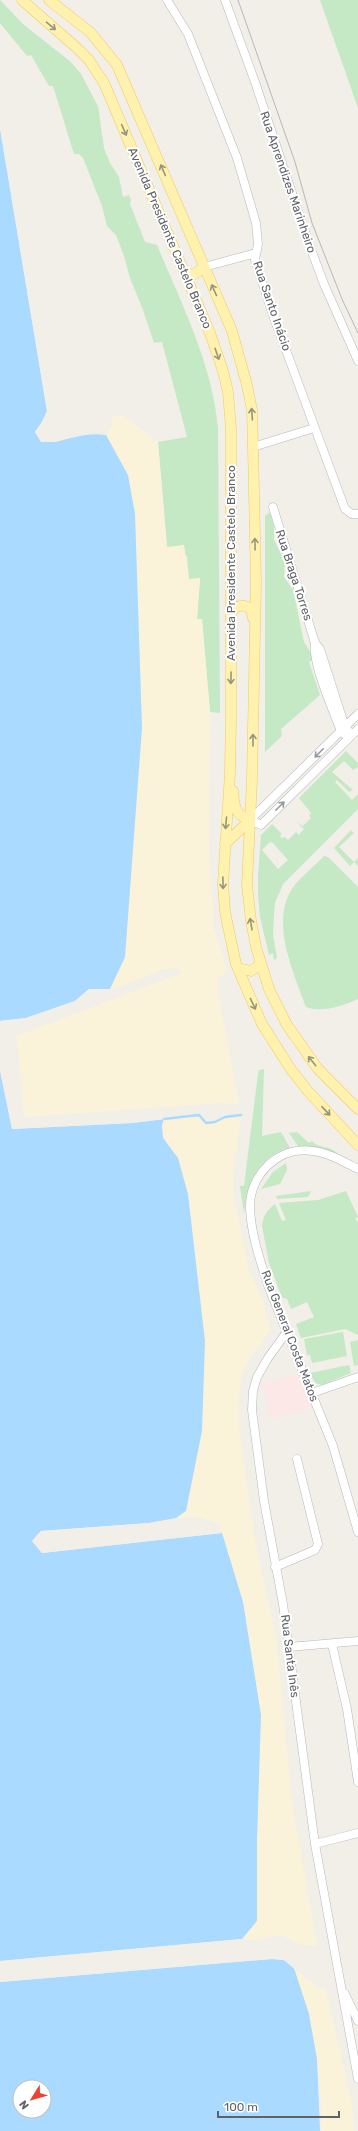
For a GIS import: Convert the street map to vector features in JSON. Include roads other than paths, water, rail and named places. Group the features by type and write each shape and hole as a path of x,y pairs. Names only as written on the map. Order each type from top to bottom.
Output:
{"main road":[{"name":"Avenida Presidente Castelo Branco","path":"22,0 89,60 104,83 210,333 228,392 231,429 232,611 230,773 222,884 225,912 238,968 262,1024 281,1054 307,1090 358,1145"},
{"name":"Avenida Presidente Castelo Branco","path":"49,0 90,32 117,65 232,331 241,361 252,410 254,447 256,583 253,642 252,779 247,885 251,921 260,962 269,989 287,1025 298,1043 318,1069 358,1109"},
{"path":"185,275 194,274 204,267"},
{"path":"232,611 242,606 251,610 253,642"},
{"path":"225,844 250,820 241,817 238,812 230,773"},
{"path":"238,968 247,971 251,970 257,967 260,962"}],"street":[{"name":"Rua Santo Inácio","path":"167,0 188,34 237,158 256,223 258,244 255,260 314,428 345,510 352,514 358,514"},
{"name":"Rua Aprendizes Marinheiro","path":"225,0 255,82 309,244 324,284 358,361"},
{"path":"204,267 256,252"},
{"path":"254,447 314,428"},
{"name":"Rua Braga Torres","path":"273,508 315,643 315,655 343,729 353,734"},
{"path":"353,734 262,825 250,820 358,714"},
{"name":"Rua General Costa Matos","path":"358,1169 322,1153 300,1150 276,1158 263,1170 254,1185 250,1209 269,1288 333,1446 358,1532"},
{"name":"Rua Santa Inês","path":"286,1333 268,1358 257,1377 253,1391 252,1410 264,1501 289,1647 315,1844 357,2065 358,2079"},
{"path":"312,1393 358,1377"},
{"path":"275,1568 315,1550 318,1544 297,1459"},
{"path":"289,1647 358,1641"},
{"path":"332,1644 345,1702 358,1782"},
{"path":"315,1844 358,1833"},
{"name":"Rua Santa Inês","path":"341,1986 358,2020"}],"water":[{"path":"0,129 47,411 35,432 41,441 98,434 106,435 128,475 135,514 142,728 125,957 110,989 89,989 75,1001 26,1018 0,1021"},
{"path":"0,1071 12,1129 132,1123 164,1119 162,1125 163,1138 178,1158 188,1194 205,1341 202,1431 186,1511 176,1518 149,1523 41,1531 32,1541 42,1553 222,1533 243,1602 261,1715 257,1840 257,1921 242,1939 0,1961"},
{"path":"272,1959 284,1960 294,1968 309,2014 317,2059 320,2131 0,2131 0,1982"}],"waterway":[{"path":"164,1119 199,1115 206,1123 215,1122 225,1117 241,1115"}],"tram line":[{"path":"238,0 295,162 312,223 342,299 358,333"}]}
